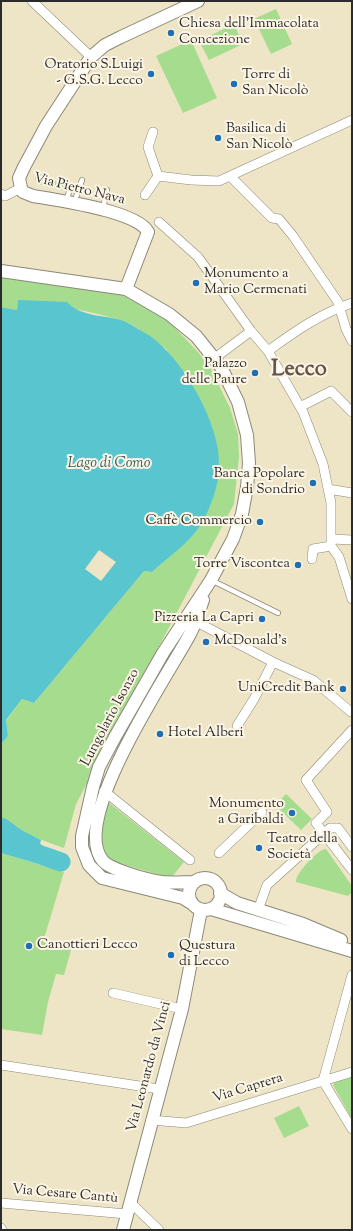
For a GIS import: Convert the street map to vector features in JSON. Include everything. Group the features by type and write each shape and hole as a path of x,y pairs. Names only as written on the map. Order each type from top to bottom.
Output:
{"main road":[{"path":"20,188 19,178 35,144 91,57 105,45 198,1"},
{"name":"Via Pietro Nava","path":"20,188 23,192 33,196 70,202 103,210 136,221 146,227 148,232 126,289"},
{"path":"1,271 126,289"},
{"name":"Lungolario Isonzo","path":"126,289 176,318 196,336 215,358 230,384 240,410 247,435 249,467 246,498 240,521 231,543 191,619 163,653 99,768 89,802 82,843 88,864 103,879 183,898 201,907 352,952"},
{"name":"Lungolario Isonzo","path":"191,619 191,633 126,745 104,791 95,840 98,853 104,862 111,868 161,882 195,882"},
{"path":"205,878 218,886 220,893 219,902 201,907 189,894 191,886 195,882 205,878"},
{"path":"220,893 237,903 303,924 352,943"},
{"name":"Via Leonardo da Vinci","path":"123,1230 159,1089 182,1009 201,907"}],"street":[{"path":"32,1 91,57"},
{"path":"158,176 219,181 352,120"},
{"path":"153,132 148,147 158,176"},
{"path":"145,195 158,176"},
{"path":"230,177 272,218 279,219 293,236 338,302 352,341"},
{"name":"Via Pietro Nava","path":"1,194 6,196 20,188"},
{"path":"159,222 198,257 254,335 268,351 300,406 319,454 328,489 332,542 339,556 352,599"},
{"path":"268,351 300,328 339,307 352,303"},
{"path":"215,358 254,335"},
{"path":"300,406 328,394 331,391 352,412"},
{"path":"328,489 352,493"},
{"path":"312,559 313,549 332,542 352,540"},
{"path":"191,619 273,662 313,680 352,713"},
{"path":"237,726 254,699 273,662"},
{"path":"352,730 306,780 327,812 316,823 352,870"},
{"path":"104,791 190,860"},
{"path":"219,853 262,812"},
{"path":"258,910 268,885 324,832 330,828 338,828 352,847"},
{"path":"352,975 323,1081 352,1129"},
{"path":"113,994 182,1009"},
{"path":"1,1065 159,1089"},
{"name":"Via Caprera","path":"151,1120 186,1123 352,1072"},
{"path":"130,1202 159,1230"},
{"name":"Via Cesare Cantù","path":"1,1203 127,1214"}],"lane":[{"path":"70,202 82,180"},
{"path":"70,189 70,202"},
{"path":"103,210 107,190"},
{"path":"210,581 278,613"}],"green space":[{"path":"276,9 292,44 271,54 254,19"},
{"path":"234,24 243,44 209,60 199,41"},
{"path":"191,40 217,98 183,113 156,56"},
{"path":"36,172 67,187 66,191 38,184 35,179"},
{"path":"1,274 117,291 158,310 198,352 211,369 230,408 238,434 239,457 234,504 76,804 64,848 21,831 5,822 1,817 1,744 8,736 6,721 22,699 34,703 144,571 152,572 180,547 199,526 167,350 141,330 123,321 110,317 18,300 17,310 1,307"},
{"path":"286,794 312,819 301,830 275,805"},
{"path":"108,802 184,862 171,878 115,862 106,857 99,839"},
{"path":"326,849 352,886 352,892 348,896 296,882 299,873 308,862 322,850"},
{"name":"Canottieri Lecco","path":"1,853 64,872 43,942 71,950 64,975 56,974 48,1002 42,1035 1,1029"},
{"path":"352,1076 352,1119 333,1085 335,1081"},
{"path":"299,1106 309,1126 284,1138 274,1118"}],"water":[{"name":"Lago di Como","path":"18,300 67,302 72,307 86,313 124,321 150,336 163,347 187,376 207,413 214,432 218,450 219,474 210,505 204,519 195,533 152,572 144,571 34,703 22,699 6,720 8,736 1,744 1,307 17,310"},
{"path":"1,817 7,823 41,840 35,863 1,853"}],"pier":[{"path":"99,550 116,562 101,581 85,569"}],"waterway":[{"path":"1,827 38,854 61,862"}],"place":[{"name":"Chiesa dell'Immacolata Concezione","path":"171,33"},
{"name":"Oratorio S.Luigi - G.S.G. Lecco","path":"151,74"},
{"name":"Torre di San Nicolò","path":"234,84"},
{"name":"Basilica di San Nicolò","path":"218,138"},
{"name":"Monumento a Mario Cermenati","path":"196,283"},
{"name":"Palazzo delle Paure","path":"255,373"},
{"name":"Banca Popolare di Sondrio","path":"313,483"},
{"name":"Caffè Commercio","path":"260,522"},
{"name":"Torre Viscontea","path":"298,565"},
{"name":"Pizzeria La Capri","path":"262,619"},
{"name":"McDonald's","path":"206,642"},
{"name":"UniCredit Bank","path":"343,689"},
{"name":"Hotel Alberi","path":"160,734"},
{"name":"Monumento a Garibaldi","path":"292,813"},
{"name":"Teatro della Società","path":"259,848"},
{"name":"Canottieri Lecco","path":"29,946"},
{"name":"Questura di Lecco","path":"171,955"}],"district":[{"name":"Lecco","path":"299,371"}]}
